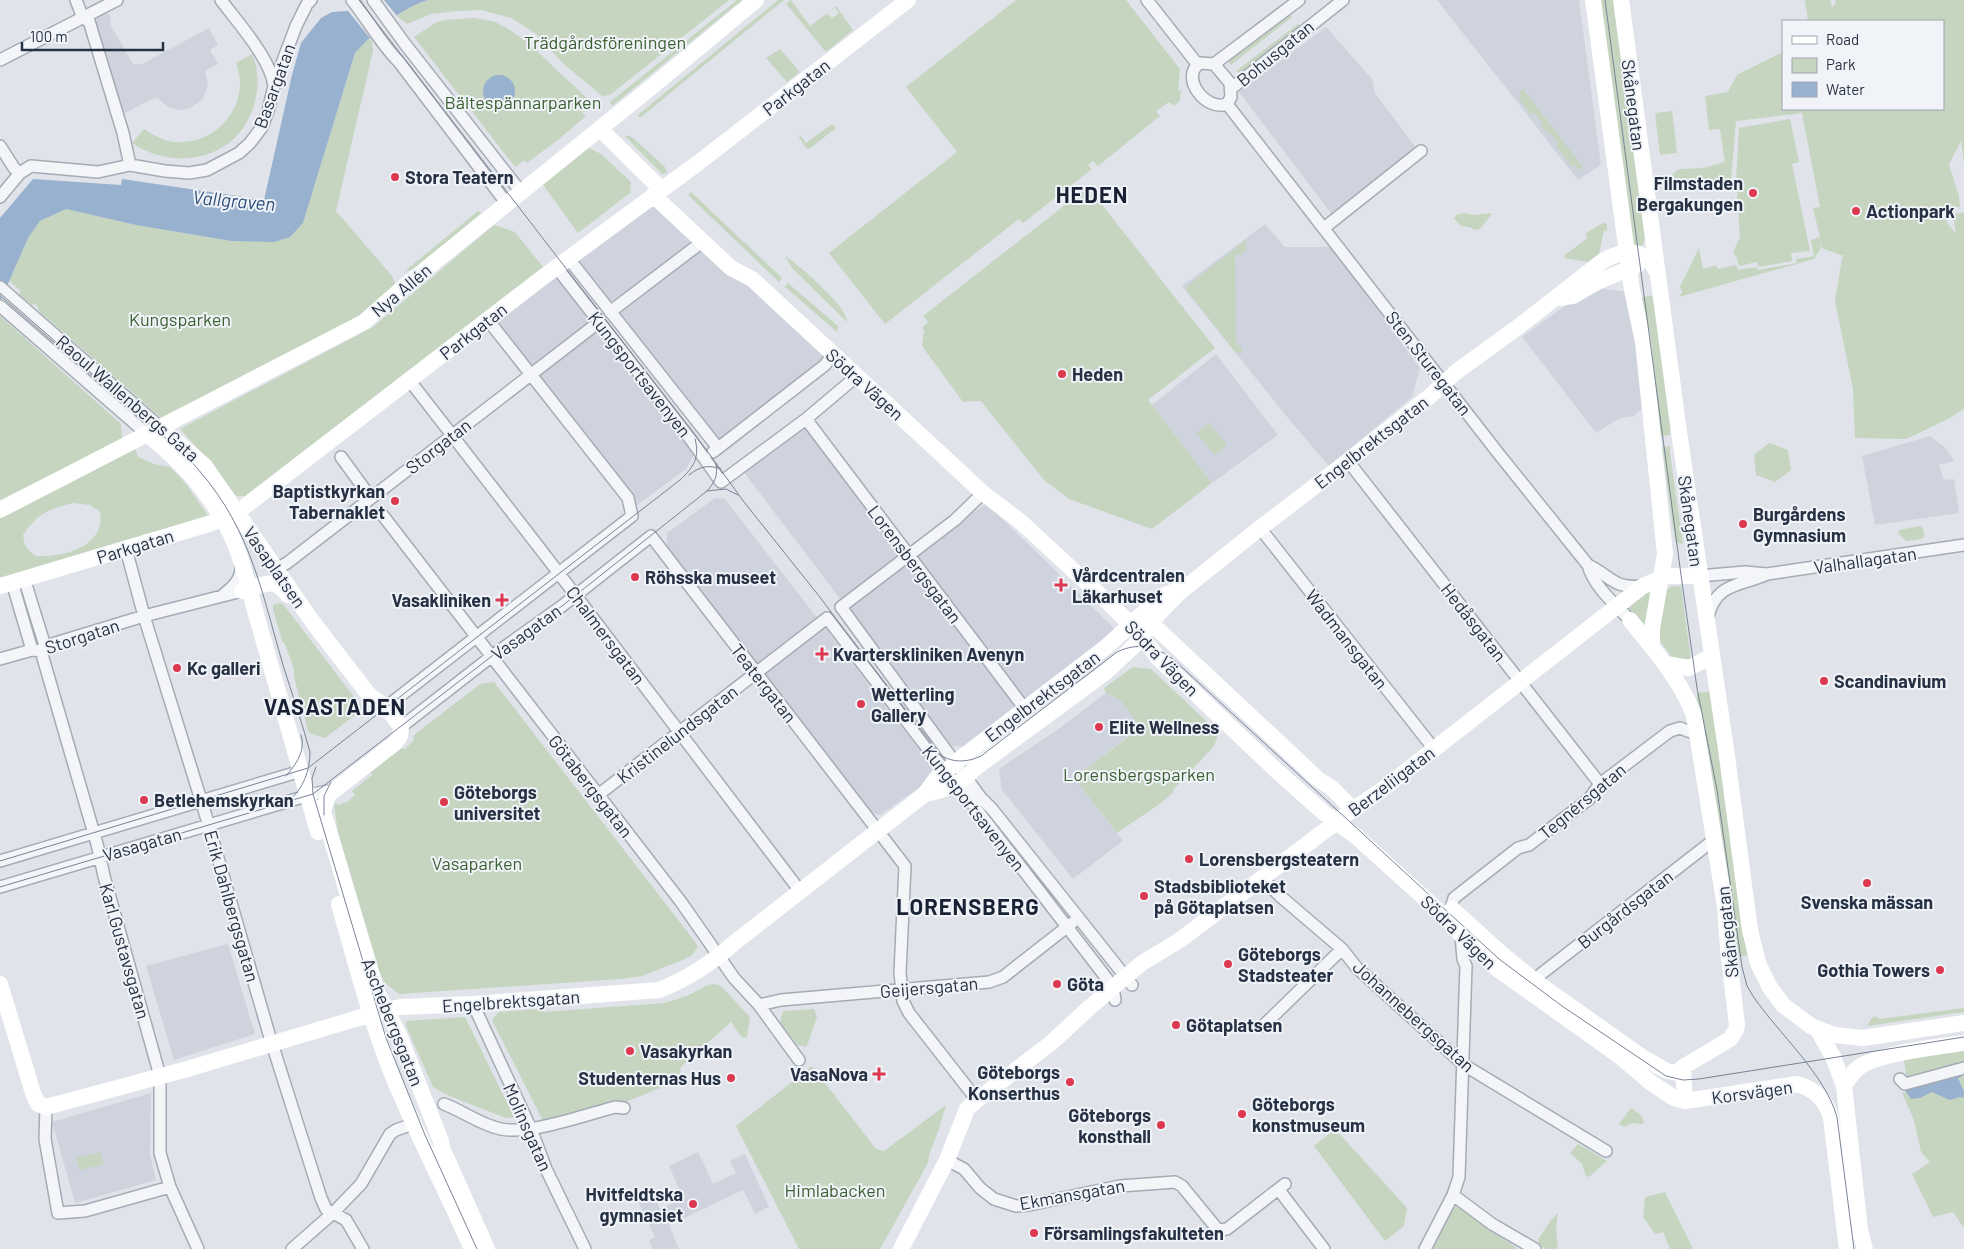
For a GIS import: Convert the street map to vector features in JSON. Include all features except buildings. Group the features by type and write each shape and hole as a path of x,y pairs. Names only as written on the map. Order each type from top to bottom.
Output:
{"street":[{"path":"76,0 83,18 89,21 123,133 130,165"},
{"path":"0,60 117,0"},
{"path":"222,0 270,69 274,86"},
{"name":"Basargatan","path":"20,173 32,166 98,172 130,165 189,173 218,166 239,153 250,143 262,127 268,112 274,86 300,15 311,0"},
{"path":"372,0 521,192"},
{"name":"Nya Allén","path":"0,510 364,322 406,285 600,129 756,0"},
{"name":"Parkgatan","path":"12,582 230,516 657,192 698,163 908,0"},
{"path":"1147,0 1198,65"},
{"name":"Bohusgatan","path":"1232,88 1343,0"},
{"name":"Skånegatan","path":"1592,0 1626,252 1643,342 1665,554 1652,628 1652,647"},
{"name":"Skånegatan","path":"1621,0 1657,271 1726,749 1750,930 1758,962 1771,988 1783,1005 1812,1027"},
{"name":"Bohusgatan","path":"1214,64 1295,1"},
{"path":"354,2 391,54 507,204"},
{"path":"258,52 270,55 288,47"},
{"path":"1202,63 1214,64 1227,78 1232,88 1227,104 1222,106 1212,104 1203,98 1197,91 1193,80 1194,70 1198,65 1202,63"},
{"name":"Sten Sturegatan","path":"1227,104 1498,453 1588,565 1591,575 1630,620"},
{"name":"Södra Vägen","path":"600,129 702,242 731,268 752,279 983,493 1021,522 1141,628 1319,780 1332,788 1353,810"},
{"path":"0,146 14,168 20,173 0,197"},
{"path":"1324,228 1421,151"},
{"path":"1647,257 1653,240"},
{"path":"610,312 702,242"},
{"path":"1626,252 1647,257 1657,271"},
{"name":"Engelbrektsgatan","path":"1106,672 1141,628 1162,596 1188,586 1348,461 1456,372 1604,260 1618,253 1626,252"},
{"name":"Engelbrektsgatan","path":"1554,299 1573,296 1595,283 1629,270 1647,257"},
{"name":"Kungsportsavenyen","path":"563,263 610,312 718,448"},
{"name":"Kungsportsavenyen","path":"563,263 599,322 721,482 806,419"},
{"name":"Raoul Wallenbergs Gata","path":"2,298 154,430 180,462 230,516"},
{"path":"488,320 531,374"},
{"name":"Storgatan","path":"276,569 287,563 599,322"},
{"path":"704,459 825,365 833,354"},
{"name":"Vasagatan","path":"386,707 632,516 628,498 531,374"},
{"path":"806,419 857,376"},
{"name":"Chalmersgatan","path":"410,380 800,891"},
{"name":"Lorensbergsgatan","path":"806,419 1025,709"},
{"path":"341,457 371,498"},
{"name":"Hedåsgatan","path":"1348,461 1600,784"},
{"path":"909,556 955,520 983,493"},
{"name":"Götabergsgatan","path":"382,513 681,902 734,978 759,1005 799,1060"},
{"name":"Vasaplatsen","path":"230,516 242,566 245,590 310,796"},
{"name":"Vasaplatsen","path":"230,516 276,569 312,621 369,695 386,707 401,727"},
{"name":"Wadmansgatan","path":"1260,528 1434,749"},
{"name":"Vasagatan","path":"401,727 492,656 575,596 651,536"},
{"name":"Teatergatan","path":"651,536 906,866 900,973 901,989"},
{"name":"Valhallagatan","path":"1707,624 1714,599 1722,591 1767,574 1964,545"},
{"name":"Erik Dahlbergsgatan","path":"126,549 144,616 202,801 272,1043 321,1198 326,1208 346,1220 363,1249"},
{"name":"Kungsportsavenyen","path":"909,556 841,607 956,774 964,793 1066,927 1121,988"},
{"path":"1588,565 1619,585 1643,586"},
{"path":"222,596 241,576 242,566"},
{"name":"Valhallagatan","path":"1700,576 1745,572 1767,574"},
{"path":"1681,575 1694,584 1703,599"},
{"path":"1660,577 1700,576"},
{"name":"Berzeliigatan","path":"901,1249 947,1160 967,1109 977,1100 1051,1042 1096,1015 1121,988 1150,971 1180,940 1434,749 1643,586 1660,577"},
{"name":"Karl Gustavsgatan","path":"12,582 39,649 93,832 98,857 160,1076 160,1153 170,1187 198,1249"},
{"name":"Vasaplatsen","path":"245,590 267,584 278,584 312,621"},
{"name":"Storgatan","path":"0,659 39,649 144,616 245,590"},
{"name":"Kungsportsavenyen","path":"827,618 956,774 992,809 1079,918 1121,988"},
{"name":"Kristinelundsgatan","path":"598,795 827,618"},
{"name":"Skånegatan","path":"1630,620 1666,664 1691,707 1699,735 1715,839 1736,1006 1736,1030 1727,1042 1686,1064 1682,1069 1683,1074"},
{"name":"Södra Vägen","path":"1141,628 1158,658 1278,772 1378,856 1454,925 1461,935 1496,968 1618,1055 1659,1088 1674,1098 1685,1101"},
{"name":"Engelbrektsgatan","path":"46,1107 400,1007 473,1004 659,990 677,983 719,957 734,943 925,794 943,790 956,774 1025,709 1106,647 1141,628"},
{"name":"Engelbrektsgatan","path":"956,774 974,769 1106,672 1131,660 1147,656 1158,658"},
{"path":"1666,664 1689,668 1712,656"},
{"path":"310,796 333,790 395,743 400,736 401,727"},
{"name":"Tegnérsgatan","path":"1451,908 1454,898 1518,848 1529,845 1589,799 1600,784 1674,729 1685,729 1699,735"},
{"name":"Vasagatan","path":"0,861 301,770"},
{"name":"Aschebergsgatan","path":"333,790 328,795 323,811 377,992 378,1012 398,1034 441,1141 442,1148 487,1249"},
{"name":"Vasagatan","path":"0,887 310,796"},
{"name":"Aschebergsgatan","path":"310,796 378,1012 392,1076 410,1113 418,1138 444,1186 472,1249"},
{"name":"Burgårdsgatan","path":"1536,982 1542,974 1715,839"},
{"name":"Johannebergsgatan","path":"1262,878 1280,896 1342,949 1357,968 1464,1064 1606,1151"},
{"name":"Södra Vägen","path":"1451,908 1503,956 1536,982 1646,1059 1667,1071 1683,1074"},
{"name":"Geijersgatan","path":"759,1005 781,1000 989,982 1003,977 1079,918"},
{"path":"1461,935 1463,959 1466,966"},
{"path":"1263,1026 1342,949"},
{"path":"1425,1249 1453,1195 1459,1176 1466,966 1473,956 1482,955"},
{"path":"0,984 33,1093 38,1104 46,1107 45,1139 58,1213 85,1211 170,1187"},
{"path":"901,989 903,1001 909,1013 977,1100"},
{"name":"Molinsgatan","path":"473,1004 531,1129 546,1169 585,1249"},
{"path":"1812,1027 1843,1037 1863,1038 1964,1023"},
{"name":"Korsvägen","path":"1812,1027 1833,1057 1844,1086 1839,1120 1849,1200 1847,1249"},
{"path":"1844,1086 1854,1072 1865,1064 1900,1054 1964,1043"},
{"path":"1900,1079 1905,1084 1964,1068"},
{"name":"Korsvägen","path":"1683,1074 1685,1101 1796,1084 1812,1090 1839,1120"},
{"path":"444,1104 499,1129 521,1131 615,1107 624,1108"},
{"path":"292,1249 333,1213 362,1184 390,1134 413,1124"},
{"name":"Ekmansgatan","path":"947,1160 964,1169 994,1199 1016,1206 1030,1205 1081,1193 1137,1184 1175,1182 1182,1186 1218,1230 1227,1229 1282,1187 1324,1249"},
{"path":"1453,1195 1492,1224 1534,1249"},
{"name":"Korsvägen","path":"1849,1200 1865,1249"}],"shaded area":[{"path":"1437,0 1579,0 1601,165 1578,180"},
{"path":"108,13 111,18 110,24 133,64 142,64 209,28 218,45 210,50 218,64 205,71 208,86 202,100 189,109 178,110 168,107 157,98 152,99 118,117 83,18"},
{"path":"1326,27 1372,79 1375,93 1417,149 1333,216 1239,92"},
{"path":"653,199 826,354 775,402 719,443 576,257"},
{"path":"1265,224 1285,247 1332,247 1420,368 1412,397 1329,466 1287,417 1182,286"},
{"path":"554,274 565,284 694,455 686,469 637,505 493,321"},
{"path":"1602,289 1630,292 1648,403 1634,416 1620,418 1596,433 1522,337 1569,303"},
{"path":"1216,354 1278,435 1212,483 1152,405"},
{"path":"803,423 910,561 986,503 1114,628 1114,635 969,747 952,746 743,471"},
{"path":"1930,436 1946,448 1954,461 1939,465 1944,480 1954,479 1959,513 1875,525 1862,456"},
{"path":"715,498 725,499 932,766 930,780 880,815 871,812 763,674 667,546 667,533"},
{"path":"1106,693 1121,701 1141,726 1074,778 1123,841 1073,879 1002,790 999,769 1057,730"},
{"path":"228,944 255,1034 174,1060 146,966"},
{"path":"151,1093 150,1155 156,1180 75,1203 52,1122"},
{"name":"Hvitfeldtska gymnasiet","path":"698,1152 713,1184 736,1173 730,1161 745,1154 769,1207 755,1214 743,1190 669,1225 679,1249 653,1249 649,1240 655,1237 634,1193 649,1186 660,1209 683,1198 669,1166"}],"green space":[{"name":"Trädgårdsföreningen","path":"428,0 729,0 610,95 602,96 566,66 535,33 511,18 481,10 458,11 431,14 407,24 397,16 405,9"},
{"path":"737,0 742,0 612,106 610,102"},
{"path":"778,0 784,0 641,117 638,117 638,115"},
{"path":"791,0 810,26 829,12 828,14 832,18 839,13 835,8 830,10 836,6 853,30 826,52 786,4"},
{"name":"Heden","path":"1016,0 1126,0 1180,69 1178,91 1181,90 1180,100 1174,106 1169,102 1156,111 1160,116 1098,166 1093,161 1088,165 1092,169 1023,223 1019,219 885,324 829,253 957,152 906,87"},
{"path":"1597,0 1615,0 1646,234 1643,245 1636,249 1631,248"},
{"path":"1805,0 1830,0 1832,7 1836,4 1835,0 1964,0 1964,163 1961,141 1949,165 1959,196 1960,207 1944,207 1947,223 1956,234 1953,215 1964,212 1964,409 1948,419 1906,439 1855,438 1853,389 1835,301 1842,258 1846,254 1843,256 1822,248 1820,242 1821,248 1814,259 1679,297 1682,292 1680,287 1699,248 1703,269 1716,265 1718,269 1736,265 1738,270 1757,267 1758,270 1797,263 1796,259 1814,256 1811,240 1820,237 1813,208 1820,207 1802,113 1736,121 1731,179 1706,183 1694,189 1692,181 1673,183 1668,178 1679,169 1703,168 1725,162 1720,129 1709,130 1705,96 1728,92 1737,75 1782,52 1782,110 1944,110 1944,20 1808,20"},
{"path":"1289,14 1292,17 1231,65 1227,60 1243,51"},
{"name":"Bältespännarparken","path":"474,18 493,21 526,41 591,102 582,112 586,116 527,163 525,160 515,167 414,37 435,23 444,20"},
{"path":"1298,24 1300,27 1240,76 1236,71"},
{"name":"Kungsparken","path":"369,37 372,41 373,51 336,211 392,276 395,283 392,290 348,325 167,423 39,311 34,303 32,305 20,295 20,290 9,281 28,238 40,221 66,209 136,225 231,241 303,223 355,53"},
{"path":"780,49 800,72 787,82 766,58"},
{"path":"252,54 256,64 257,85 250,117 239,133 225,146 208,154 190,158 170,158 151,153 132,143 144,129 163,139 175,142 191,141 205,137 217,129 228,119 235,106 240,78 236,63"},
{"path":"1523,89 1583,167 1579,170 1575,165 1572,167 1556,146 1559,144 1541,126 1543,124 1535,113 1531,115 1518,98 1521,96 1519,92"},
{"path":"1672,111 1677,153 1660,155 1655,113"},
{"name":"Filmstaden Bergakungen","path":"1790,119 1799,162 1792,164 1810,251 1791,253 1792,261 1759,267 1757,262 1739,266 1733,252 1740,237 1736,181 1739,128"},
{"path":"832,124 836,128 807,149 799,137 800,135 806,143"},
{"path":"624,135 632,137 665,167 667,173 662,174"},
{"path":"586,146 601,154 631,182 630,193 578,233 541,182"},
{"name":"Heden","path":"1088,187 1215,348 1148,400 1212,483 1152,529 1069,499 1044,480 981,401 963,402 922,346 924,331 922,328 928,322 923,316"},
{"path":"691,192 782,278 779,282 688,195"},
{"path":"478,211 481,213 414,270 405,271"},
{"path":"1458,214 1474,215 1492,214 1480,229 1475,230 1462,226 1454,218"},
{"path":"1603,223 1607,224 1607,231 1604,230 1599,255 1588,262 1565,258 1564,256 1587,238 1586,233"},
{"path":"494,225 515,232 543,267 246,496 236,496 210,462 180,429 373,327"},
{"path":"1246,240 1246,250 1243,254 1235,255 1236,343 1242,347 1242,353 1236,353 1185,288"},
{"path":"785,256 832,297 845,315 847,322 792,268"},
{"path":"788,283 838,326 837,332 785,287"},
{"path":"1655,295 1675,429 1670,430 1670,435 1656,436 1637,298"},
{"path":"0,316 121,424 122,439 0,500"},
{"path":"1209,423 1227,445 1215,455 1196,433"},
{"path":"1769,443 1788,450 1791,470 1775,482 1756,475 1754,455"},
{"path":"1670,446 1683,544 1675,542 1662,447"},
{"path":"135,448 138,457 154,464 170,467 186,484 207,514 206,516 0,578 0,518","holes":["73,503 90,505 100,512 100,524 96,534 80,548 57,555 35,556 25,546 23,535 33,522 44,513"]},
{"path":"1920,526 1923,528 1924,536 1922,539 1906,541 1898,533 1899,530"},
{"path":"1681,586 1691,661 1673,659 1658,638 1663,592 1670,587"},
{"path":"1652,588 1645,627 1623,606"},
{"path":"283,604 361,706 362,710 325,738 309,733 294,677 294,669 285,644 282,641 273,609 273,605"},
{"name":"Lorensbergsparken","path":"1133,667 1151,669 1219,733 1214,746 1172,791 1174,792 1117,833 1074,778 1141,727 1121,701 1106,693 1104,688"},
{"name":"Vasaparken","path":"494,682 696,943 698,947 692,955 642,976 621,979 399,994 385,983 379,971 338,832 334,805 336,803 338,805 346,803 355,795 352,791 373,774 370,773 401,748 405,749 413,741 414,735 480,684"},
{"path":"1712,691 1748,955 1737,957 1716,805 1693,701 1697,700 1697,693"},
{"path":"715,984 721,986 750,1017 747,1037 742,1038 731,1022 681,1067 679,1080 628,1101 546,1122 542,1119 492,1020 499,1012 540,1009 544,1012 664,1003 687,996 708,985"},
{"path":"1964,1008 1964,1012 1867,1026 1874,1016 1879,1019"},
{"path":"814,1009 817,1017 808,1043 806,1047 797,1045 780,1022 783,1011"},
{"path":"465,1017 514,1117 506,1118 447,1095 433,1087 406,1026 406,1021"},
{"path":"1964,1048 1964,1064 1907,1080 1904,1060"},
{"name":"Himlabacken","path":"812,1066 876,1149 884,1151 946,1105 928,1163 880,1249 799,1249 736,1126"},
{"path":"1960,1073 1964,1075 1964,1228 1953,1212 1933,1217 1912,1174 1930,1162 1921,1152 1914,1120 1902,1093 1906,1092 1905,1090"},
{"path":"1631,1108 1642,1116 1644,1122 1642,1124 1632,1123 1624,1127 1619,1124"},
{"path":"1335,1129 1407,1208 1404,1226 1385,1241 1314,1146"},
{"path":"1578,1144 1607,1161 1589,1177 1586,1176 1582,1164 1570,1153"},
{"path":"100,1152 103,1164 80,1170 76,1158"},
{"path":"1665,1192 1693,1249 1670,1249 1663,1232 1655,1234 1643,1217 1645,1197"},
{"path":"1456,1206 1518,1249 1428,1249"},
{"path":"1558,1213 1556,1228 1558,1249 1546,1249 1539,1245 1538,1240"}],"water":[{"name":"Vallgraven","path":"362,0 428,0 397,15 355,53 303,223 290,237 274,242 231,241 136,225 66,209 40,221 28,238 0,302 0,218 33,179 121,185 122,179 264,200 301,43 321,18 332,12 348,11"},
{"path":"499,75 505,76 510,80 514,85 514,97 510,102 505,106 499,107 493,106 488,102 484,97 483,91 484,85 488,80 493,76"},
{"path":"1960,1073 1961,1077 1958,1078 1964,1092 1963,1098 1950,1100 1932,1092 1920,1098 1911,1099 1905,1090"}],"pier":[{"path":"362,0 384,0 397,16 369,37 348,11"}],"tram line":[{"path":"359,0 710,455 744,502 819,596 937,753 948,759 959,761 981,756 1117,652 1132,647 1147,647 1160,651 1174,660 1499,959 1562,1006 1666,1076 1683,1080 1699,1079 1964,1037"},
{"path":"1605,0 1697,688 1717,790 1742,967 1747,986 1753,996 1812,1070 1831,1101 1837,1117 1854,1249"},
{"path":"0,293 187,457 208,481 225,505 238,529 258,580 310,752 305,780 288,801"},
{"path":"0,861 308,768 680,480 695,461 697,451 695,439"},
{"path":"0,887 313,794 492,656 562,606 707,491 712,485 717,472 716,463"},
{"path":"689,475 704,467 721,469"},
{"path":"707,491 726,489 738,495"},
{"path":"286,776 301,752 301,735"},
{"path":"316,767 312,778 313,794 386,1038 425,1135 477,1249"},
{"path":"324,815 324,796 331,782"}],"place":[{"name":"Stora Teatern","path":"395,177"},
{"name":"Filmstaden Bergakungen","path":"1753,193"},
{"name":"Actionpark","path":"1856,211"},
{"name":"Heden","path":"1062,374"},
{"name":"Baptistkyrkan Tabernaklet","path":"395,501"},
{"name":"Burgårdens Gymnasium","path":"1743,524"},
{"name":"Röhsska museet","path":"635,577"},
{"name":"Vårdcentralen Läkarhuset","path":"1061,585"},
{"name":"Vasakliniken","path":"502,600"},
{"name":"Kvarterskliniken Avenyn","path":"822,654"},
{"name":"Kc galleri","path":"177,668"},
{"name":"Scandinavium","path":"1824,681"},
{"name":"Wetterling Gallery","path":"861,704"},
{"name":"Elite Wellness","path":"1099,727"},
{"name":"Betlehemskyrkan","path":"144,800"},
{"name":"Göteborgs universitet","path":"444,802"},
{"name":"Lorensbergsteatern","path":"1189,859"},
{"name":"Svenska mässan","path":"1867,883"},
{"name":"Stadsbiblioteket på Götaplatsen","path":"1144,896"},
{"name":"Göteborgs Stadsteater","path":"1228,964"},
{"name":"Gothia Towers","path":"1940,970"},
{"name":"Göta","path":"1057,984"},
{"name":"Götaplatsen","path":"1176,1025"},
{"name":"Vasakyrkan","path":"630,1051"},
{"name":"VasaNova","path":"879,1074"},
{"name":"Studenternas Hus","path":"731,1078"},
{"name":"Göteborgs Konserthus","path":"1070,1082"},
{"name":"Göteborgs konstmuseum","path":"1242,1114"},
{"name":"Göteborgs konsthall","path":"1161,1125"},
{"name":"Hvitfeldtska gymnasiet","path":"693,1204"},
{"name":"Församlingsfakulteten","path":"1034,1233"}],"district":[{"name":"HEDEN","path":"1092,194"},
{"name":"VASASTADEN","path":"335,706"},
{"name":"LORENSBERG","path":"968,906"}]}
